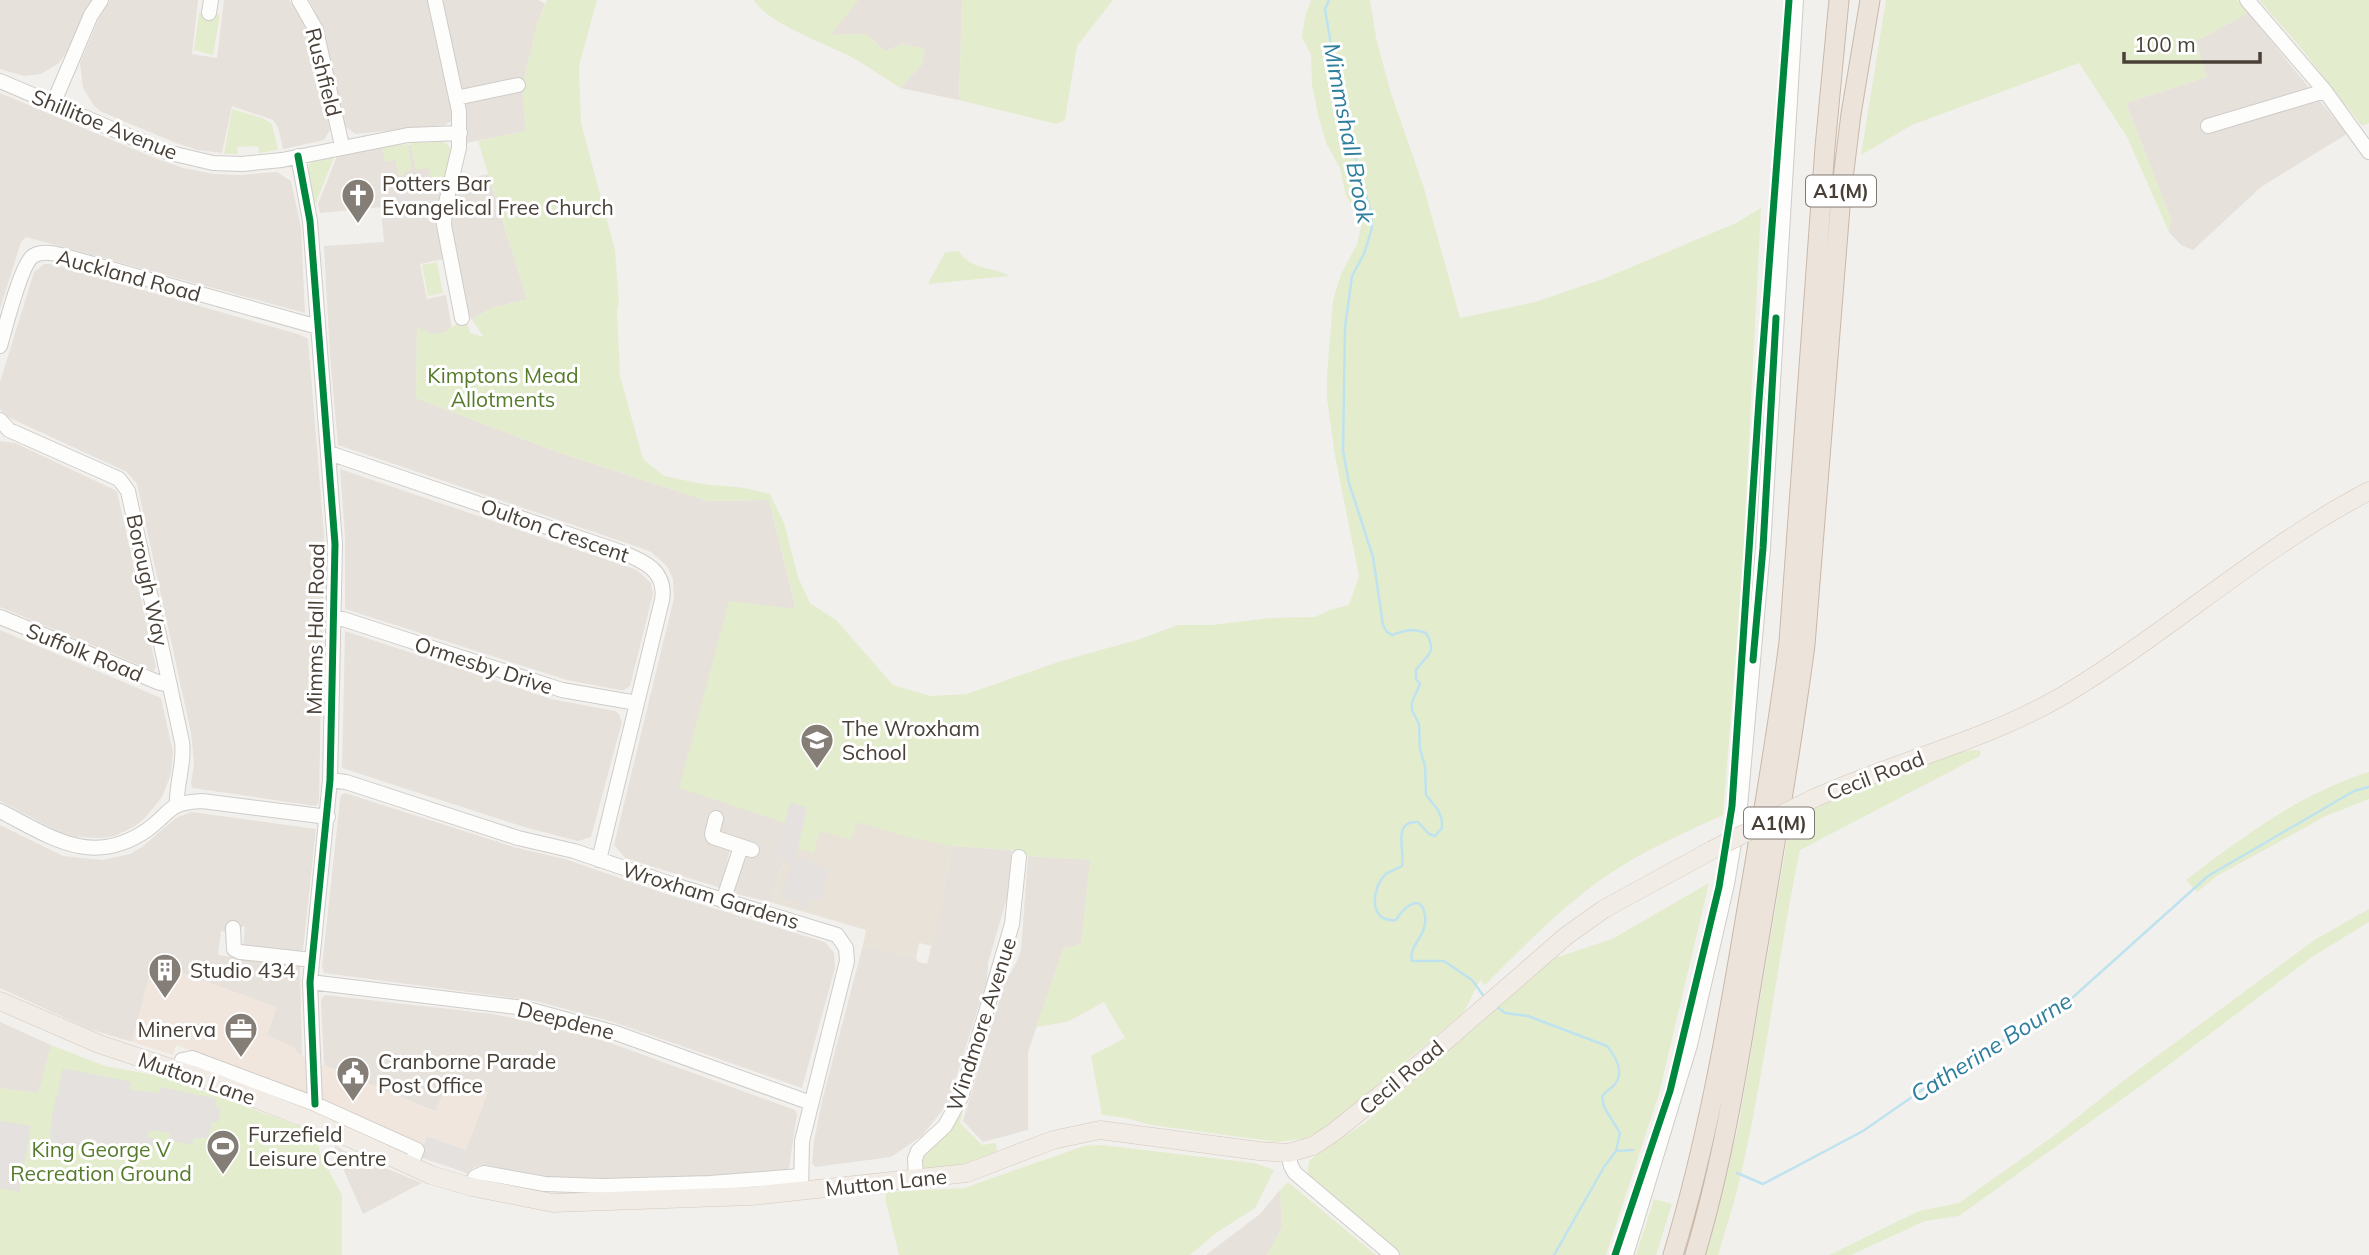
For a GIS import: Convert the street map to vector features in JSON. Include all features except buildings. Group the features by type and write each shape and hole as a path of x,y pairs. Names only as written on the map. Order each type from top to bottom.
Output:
{"highway":[{"name":"A1(M)","path":"1673,1255 1716,1083 1781,704 1789,642 1825,147 1839,0"},
{"name":"A1(M)","path":"1695,1255 1728,1120 1797,705 1805,645 1841,195 1870,0"}],"main road":[{"name":"Cecil Road","path":"1291,1152 1312,1146 1334,1132 1419,1064 1566,936 1604,909 1808,801 1854,780 1990,732 2061,696 2131,653 2307,526 2369,491"},
{"name":"Mutton Lane","path":"0,1001 89,1041 178,1070 413,1158 472,1187 534,1200 575,1203 751,1196 801,1184 916,1178 967,1172 1053,1140 1100,1130 1259,1152 1291,1152"}],"street":[{"path":"53,104 84,30 101,0"},
{"name":"Rushfield","path":"299,0 316,30 342,146"},
{"path":"435,0 456,98 460,133 444,225 462,318"},
{"path":"1626,1255 1690,1045 1727,884 1740,807 1763,548 1796,0"},
{"path":"2247,0 2325,91 2369,152"},
{"name":"Shillitoe Avenue","path":"0,81 182,157 212,163 242,164 408,135 460,133"},
{"path":"456,98 518,85"},
{"path":"2207,126 2325,91"},
{"name":"Mimms Hall Road","path":"298,156 310,221 335,544 328,817 310,982 315,1104"},
{"name":"Auckland Road","path":"0,346 24,267 34,255 43,253 61,255 318,327"},
{"name":"Borough Way","path":"3,427 92,466 124,484 133,506 184,754 177,804"},
{"name":"Oulton Crescent","path":"329,453 621,552 648,564 660,578 663,593 599,860"},
{"name":"Suffolk Road","path":"0,617 170,685"},
{"name":"Ormesby Drive","path":"333,619 342,619 562,690 637,703"},
{"name":"Wroxham Gardens","path":"330,780 346,782 518,838 558,847 723,901 832,932 842,940 846,948 847,965 802,1141 801,1184"},
{"path":"0,811 63,844 84,849 105,848 125,842 148,829 177,804 202,801 328,817"},
{"path":"716,818 713,837 746,848 723,901"},
{"name":"Windmore Avenue","path":"916,1178 915,1158 918,1151 945,1126 961,1097 1013,925 1019,856"},
{"path":"233,928 232,945 240,952 312,960"},
{"name":"Deepdene","path":"310,982 524,1007 616,1032 811,1103"},
{"path":"178,1070 182,1060 192,1058 315,1104 413,1158"},
{"path":"1291,1152 1291,1166 1295,1173 1392,1255"}],"shaded area":[{"path":"0,0 92,0 59,63 41,74 24,76 0,69"},
{"path":"110,0 198,0 192,54 217,58 224,0 289,0 302,18 314,55 330,130 324,140 283,149 278,127 273,120 232,106 222,153 198,150 102,112 94,106 83,88 80,63 100,16"},
{"path":"309,0 428,0 452,111 451,121 445,125 355,134 345,126 322,26"},
{"path":"442,0 539,0 545,4 537,25 522,87 526,131 466,143 467,103 464,89 459,86"},
{"path":"858,0 962,0 959,100 900,88 922,64 925,49 903,44 885,51 866,34 830,35"},
{"path":"2248,13 2347,134 2261,187 2193,250 2181,245 2169,232 2171,219 2126,103 2207,77 2196,41"},
{"path":"0,93 183,168 215,174 277,172 291,181 301,228 305,313 26,237 21,242 0,309"},
{"path":"442,142 452,151 440,201 409,199 408,193 381,197 382,207 320,213 318,204 337,156 382,147"},
{"path":"488,174 527,299 491,308 472,320 467,312 450,223 451,213 459,177 467,179"},
{"path":"408,192 409,199 440,201 438,210 429,208 428,215 382,222 381,197"},
{"path":"428,208 438,210 444,259 420,264 427,299 446,295 452,328 433,335 417,328 416,398 560,453 708,501 769,500 796,610 785,823 775,861 783,863 770,902 732,893 746,855 756,858 759,846 723,836 720,847 730,850 721,888 625,858 614,845 674,598 673,579 667,566 651,552 638,547 338,445 324,246 384,242 382,222 428,215"},
{"path":"44,264 308,339 324,534 319,802 316,806 192,788 194,764 191,733 137,484 127,472 8,417 0,409 0,382 34,272"},
{"path":"0,441 15,443 117,491 156,667 154,671 0,607"},
{"path":"340,469 637,570 651,583 653,594 630,686 620,690 567,680 345,609 345,536"},
{"name":"The Wroxham School","path":"729,601 951,845 933,946 919,943 916,958 863,945 866,930 770,902 783,864 775,861 785,823 679,788"},
{"path":"0,630 161,698 173,752 171,774 162,797 135,826 115,836 75,837 61,833 0,801"},
{"path":"345,631 551,699 619,714 622,722 591,837 578,841 524,827 342,768"},
{"path":"345,793 517,848 565,859 663,893 825,942 834,953 835,968 802,1088 613,1022 536,1001 324,973 322,967 340,800"},
{"path":"790,802 807,808 796,857 798,860 808,858 819,867 829,868 821,900 809,898 809,908 798,908 797,898 781,897 791,867 787,859 776,857"},
{"path":"191,812 316,829 303,950 298,952 243,946 245,926 228,932 221,931 218,955 300,966 302,1056 266,1035 276,1007 153,963 132,1042 89,1029 0,988 0,825 63,856 103,860 130,854 176,818"},
{"path":"951,846 1012,850 1007,898 988,963 987,980 948,1103 922,1136 891,1157 815,1167 812,1163 814,1141 823,1097 863,945 916,958 918,962 927,964 943,899"},
{"path":"1028,856 1091,860 1081,944 1063,949 1028,1052 1028,1130 983,1142 963,1121 1004,985 1021,950"},
{"path":"153,962 277,1007 267,1035 296,1048 297,1054 435,1112 450,1077 488,1092 466,1150 427,1136 422,1147 301,1093 176,1045 173,1055 132,1042"},
{"path":"325,995 493,1014 522,1020 605,1041 795,1110 797,1114 789,1168 722,1175 612,1179 544,1177 481,1165 468,1174 458,1170 488,1092 436,1112 324,1065 321,1000"},
{"path":"0,1022 51,1045 37,1093 0,1088"},
{"path":"63,1068 131,1082 130,1090 159,1093 161,1087 216,1099 215,1106 221,1108 218,1122 212,1122 208,1138 194,1138 192,1145 170,1140 170,1133 149,1130 148,1137 154,1138 150,1159 49,1144 52,1116"},
{"path":"0,1121 31,1126 19,1192 0,1188"},
{"path":"427,1136 466,1150 458,1170 419,1157"},
{"path":"335,1145 348,1153 422,1183 363,1214"},
{"path":"1280,1190 1282,1228 1267,1255 1206,1255 1260,1214"}],"green space":[{"name":"Kimptons Mead Allotments","path":"547,0 597,0 579,66 581,123 615,250 620,376 643,459 664,476 770,494 784,523 798,577 810,603 836,620 893,685 931,696 967,694 1058,662 1140,639 1178,625 1315,617 1349,605 1359,576 1335,456 1327,399 1327,375 1333,300 1341,274 1357,244 1362,222 1346,196 1340,168 1327,145 1319,119 1312,85 1311,55 1302,37 1311,0 1370,0 1377,42 1391,93 1424,188 1460,318 1535,302 1603,279 1736,223 1761,208 1742,579 1723,815 1638,856 1577,898 1485,985 1480,980 1464,1012 1323,1131 1302,1139 1278,1142 1151,1125 1102,1115 1091,1056 1125,1038 1104,1002 1067,1022 1036,1027 1063,949 1081,944 1090,860 1028,856 1012,850 951,846 911,838 857,822 851,840 820,831 814,853 797,848 807,808 790,803 785,823 679,788 729,601 796,609 769,500 708,501 560,453 416,398 417,327 439,334 459,322 467,323 470,333 484,337 472,320 491,308 527,299 478,141 526,131 522,87 537,25"},
{"path":"754,0 858,0 831,35 866,34 885,51 903,44 925,49 922,64 900,88 853,58 784,25 761,9"},
{"path":"962,0 1113,0 1077,46 1065,120 1056,124 959,100"},
{"path":"1886,0 2237,0 2248,13 2196,41 2207,77 2126,103 2171,219 2169,232 2127,137 2079,63 1912,125 1861,155"},
{"path":"2259,0 2369,0 2369,123 2362,126 2301,48"},
{"path":"199,13 220,15 213,55 194,50"},
{"path":"232,109 262,118 272,124 278,150 259,153 258,146 237,147 238,154 224,154"},
{"path":"442,142 452,151 446,176 431,180 429,168 416,170 410,143"},
{"path":"408,144 412,168 399,177 395,160 385,162 382,147"},
{"path":"334,157 314,203 307,168 311,162"},
{"path":"959,251 975,265 1009,276 928,284 945,252"},
{"path":"437,262 443,293 428,296 422,265"},
{"path":"1981,751 1980,756 1800,850 1739,1183 1718,1255 1706,1255 1739,1123 1791,817 1847,791 1958,752"},
{"path":"2369,772 2369,799 2326,816 2217,876 2197,892 2186,880 2251,832 2296,804"},
{"path":"1709,883 1659,1094 1606,1255 1401,1255 1307,1177 1309,1161 1366,1122 1555,958 1612,939"},
{"path":"2369,909 2369,922 2312,957 2150,1079 1959,1216 1925,1221 1851,1255 1829,1255 1919,1211 1959,1203 2055,1135 2123,1081 2316,939"},
{"name":"King George V Recreation Ground","path":"51,1045 105,1066 170,1078 309,1130 342,1195 342,1255 0,1255 0,1088 37,1093"},
{"path":"958,1113 962,1113 960,1123 982,1145 996,1143 997,1156 990,1161 925,1171 921,1167 922,1155"},
{"path":"1102,1145 1254,1163 1274,1170 1255,1208 1216,1233 1190,1255 899,1255 885,1192 964,1188 1084,1146"},
{"path":"1288,1182 1376,1255 1267,1255 1282,1228 1280,1190"},
{"path":"1654,1199 1672,1204 1656,1255 1636,1255"}],"waterway":[{"name":"Mimmshall Brook","path":"1329,0 1325,9 1343,115 1371,212 1372,228 1364,254 1352,276 1345,328 1343,451 1349,483 1373,557 1383,625 1392,635 1409,630 1426,633 1431,645 1430,653 1416,670 1416,679 1420,684 1412,702 1412,710 1419,724 1426,795 1442,820 1442,828 1435,836 1429,834 1418,822 1405,826 1401,837 1402,866 1386,874 1381,880 1375,903 1381,916 1396,920 1407,907 1420,904 1425,923 1413,950 1412,961 1444,961 1472,980 1485,998"},
{"name":"Catherine Bourne","path":"1737,1173 1763,1184 1863,1131 1948,1072 2062,1007 2208,876 2354,791 2369,787"},
{"name":"Mimmshall Brook","path":"1496,1006 1505,1013 1528,1016 1607,1046 1619,1069 1615,1084 1602,1096 1604,1107 1620,1133 1616,1151 1604,1167 1554,1255"},
{"name":"Catherine Bourne","path":"1616,1151 1633,1150"}],"cycle path":[{"path":"1615,1255 1670,1091 1719,887 1732,806 1789,0"},
{"path":"298,156 310,221 335,544 330,780 310,982 315,1104"},
{"path":"1753,660 1763,548 1776,318"}],"place":[{"name":"Potters Bar Evangelical Free Church","path":"358,225"},
{"name":"The Wroxham School","path":"817,770"},
{"name":"Studio 434","path":"165,1000"},
{"name":"Minerva","path":"241,1059"},
{"name":"Cranborne Parade Post Office","path":"353,1103"},
{"name":"Furzefield Leisure Centre","path":"223,1176"}]}
